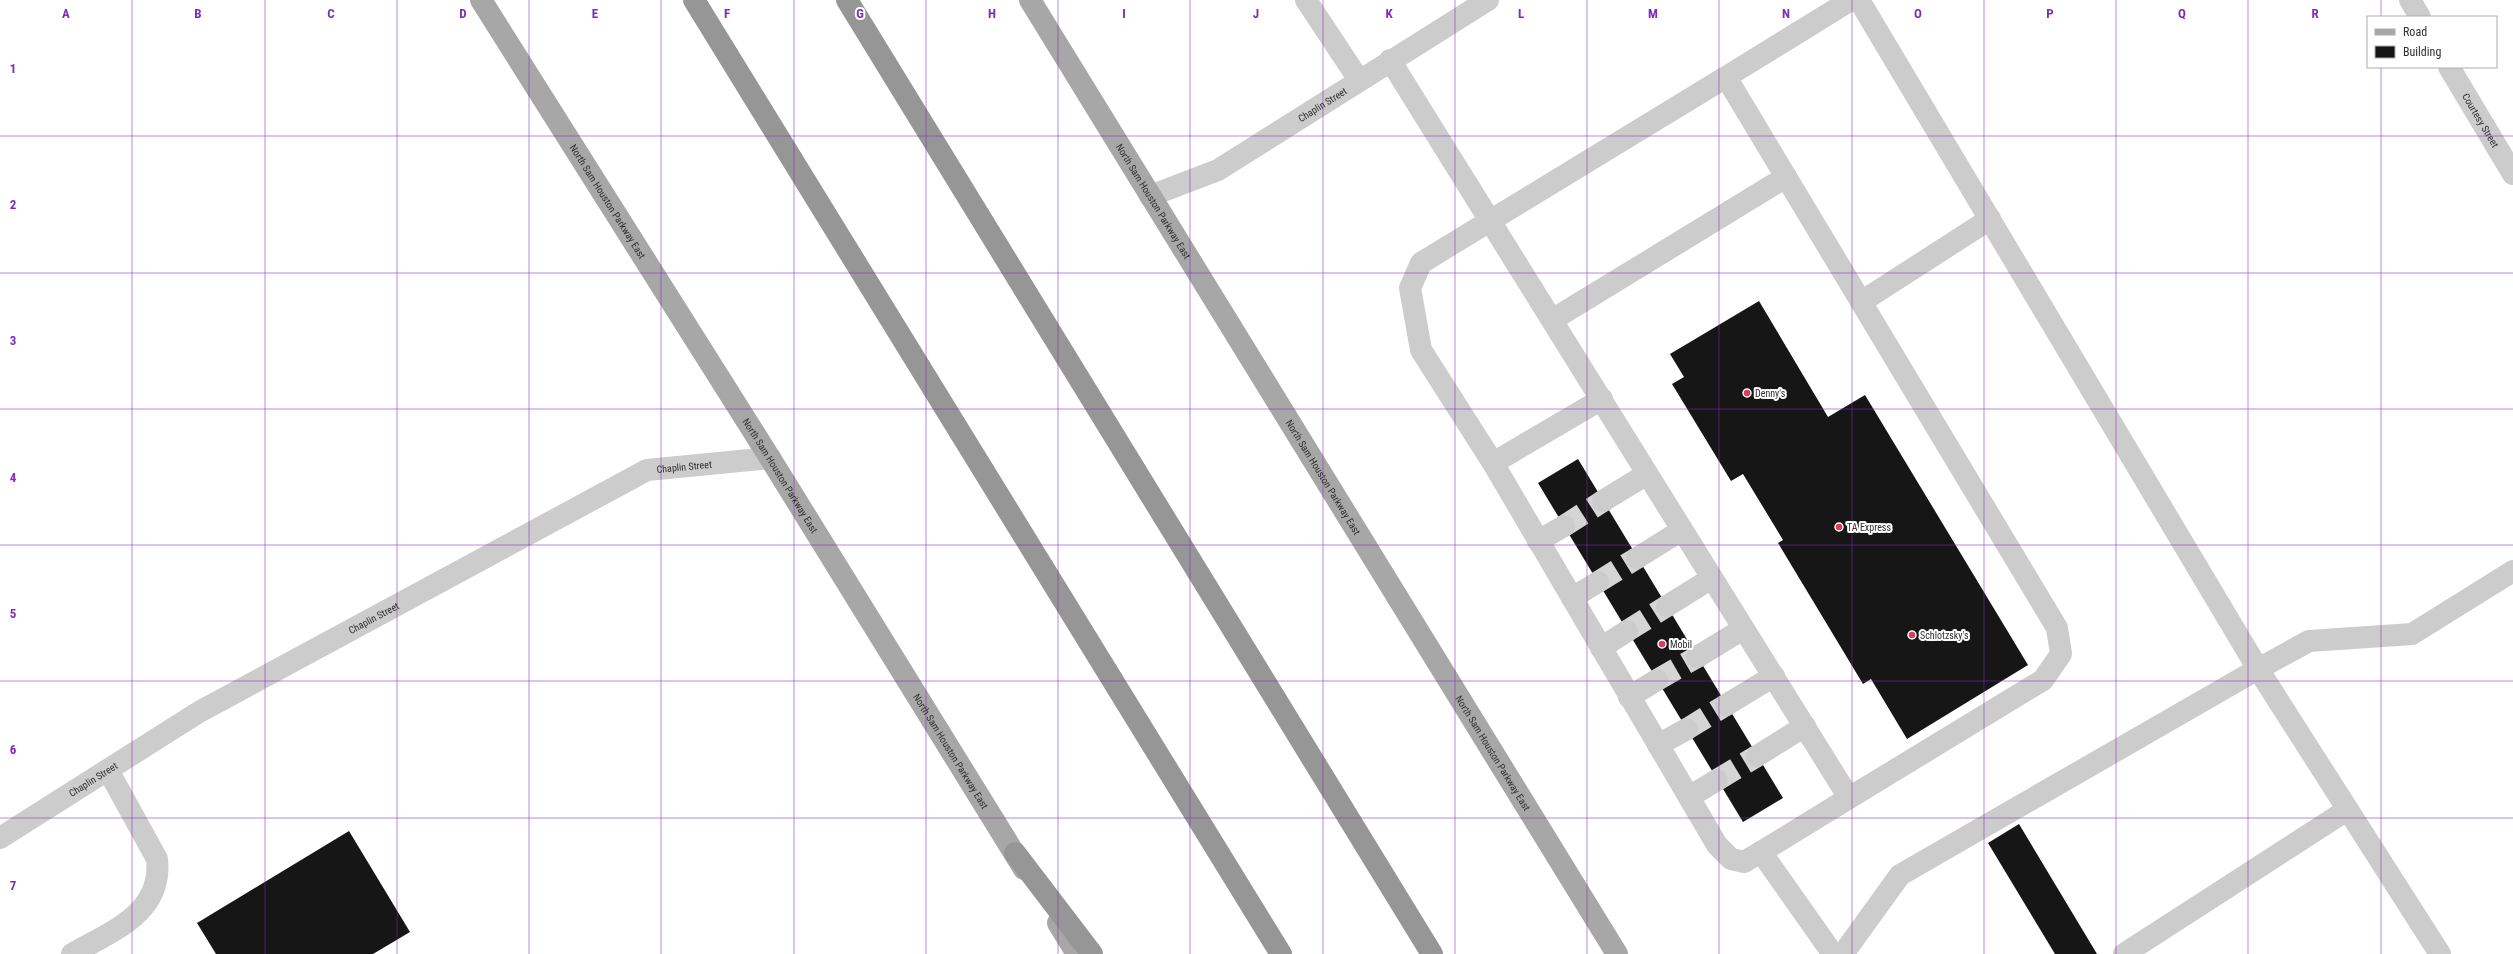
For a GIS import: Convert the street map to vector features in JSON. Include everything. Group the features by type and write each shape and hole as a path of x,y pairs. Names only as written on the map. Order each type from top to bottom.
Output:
{"highway":[{"path":"694,0 1281,954"},
{"path":"847,0 1432,954"},
{"path":"1015,853 1092,954"}],"main road":[{"name":"North Sam Houston Parkway East","path":"480,0 770,458 1077,954"},
{"name":"North Sam Houston Parkway East","path":"1030,0 1617,954"}],"street":[{"path":"1306,0 1359,80"},
{"name":"Chaplin Street","path":"1150,196 1218,170 1390,60 1488,0"},
{"path":"1726,76 2058,628 2061,654 2043,680 1744,862 1731,858 1717,845 1629,697 1493,462 1421,350 1410,288 1421,263 1490,220 1726,76 1851,0"},
{"path":"1859,0 2258,669 2436,953"},
{"path":"2410,0 2419,16"},
{"path":"1390,60 1849,798"},
{"name":"Courtesy Street","path":"2450,68 2513,174"},
{"path":"1552,320 1786,177"},
{"path":"1861,302 1990,219"},
{"path":"1493,462 1602,399"},
{"name":"Chaplin Street","path":"0,838 199,712 647,470 770,458"},
{"path":"1603,501 1647,474"},
{"path":"1538,541 1564,526"},
{"path":"1637,558 1682,530"},
{"path":"1843,954 1900,875 2258,669 2309,641 2412,634 2513,571"},
{"path":"1667,606 1712,578"},
{"path":"1572,598 1598,582"},
{"path":"1697,656 1744,629"},
{"path":"1601,648 1627,631"},
{"path":"1726,705 1774,676"},
{"path":"1629,697 1657,680"},
{"path":"1757,756 1805,726"},
{"path":"1658,745 1687,729"},
{"path":"72,954 120,927 146,906 159,875 157,859 108,770"},
{"path":"1689,797 1717,780"},
{"path":"2124,954 2347,810"},
{"path":"1761,852 1833,954"}],"building":[{"path":"1759,301 1828,417 1865,395 2028,665 1907,739 1871,679 1863,684 1778,543 1783,540 1743,474 1731,481 1672,384 1684,377 1670,354"},
{"name":"Mobil","path":"1578,459 1783,798 1743,822 1538,483"},
{"path":"2019,824 2097,954 2055,954 1988,843"},
{"path":"349,831 410,932 373,954 216,954 197,923"}],"tunnel":[{"path":"1564,526 1603,501"},
{"path":"1598,582 1637,558"},
{"path":"1627,631 1667,606"},
{"path":"1657,680 1697,657"},
{"path":"1687,729 1726,705"},
{"path":"1717,780 1757,756"}],"place":[{"name":"Denny's","path":"1747,393"},
{"name":"TA Express","path":"1839,527"},
{"name":"Schlotzsky's","path":"1912,635"},
{"name":"Mobil","path":"1662,644"}]}
